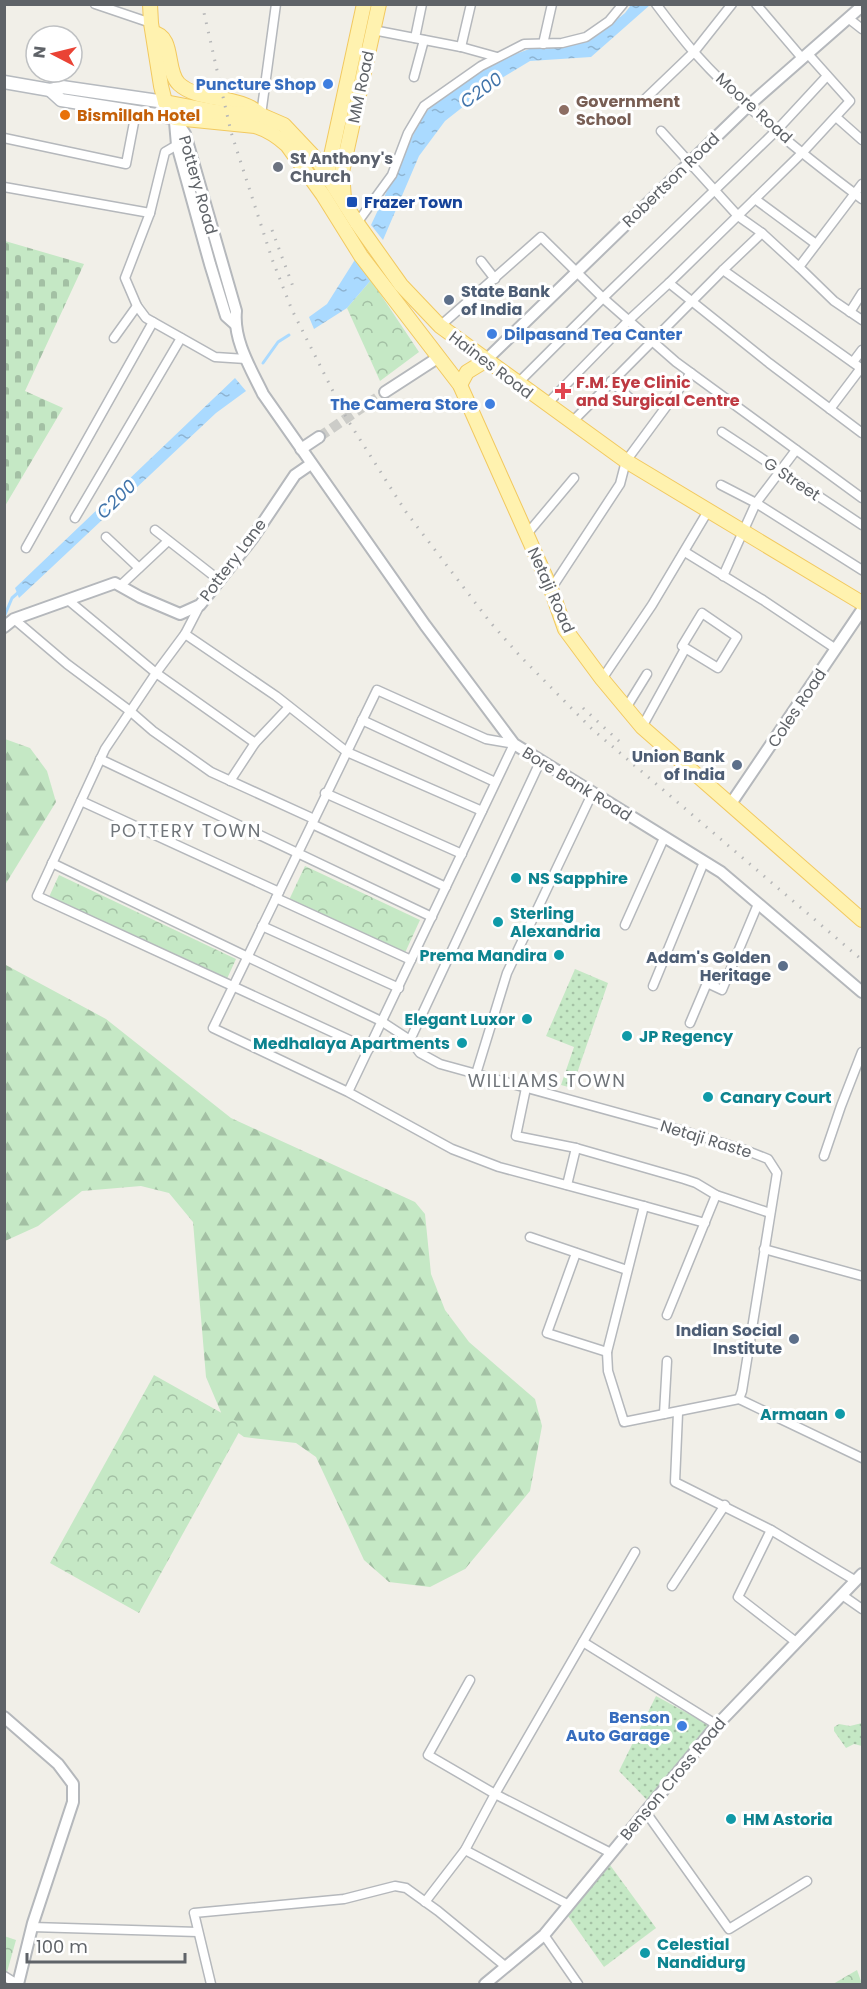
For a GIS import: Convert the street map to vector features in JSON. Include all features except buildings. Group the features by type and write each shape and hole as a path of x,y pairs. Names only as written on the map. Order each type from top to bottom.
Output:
{"main road":[{"path":"150,4 165,102 175,118"},
{"name":"MM Road","path":"323,195 364,4"},
{"name":"MM Road","path":"346,206 342,172 379,4"},
{"path":"152,28 164,38 173,75 180,85 196,92 255,108 261,115"},
{"path":"4,82 50,90 62,87 165,102"},
{"path":"50,90 61,100 175,118 255,126 272,133 287,145 323,195"},
{"name":"Haines Road","path":"165,102 217,112 261,115 284,125 318,161 400,285 440,326 485,361 626,461 862,603"},
{"name":"Netaji Road","path":"323,195 364,260 460,385 551,589 565,629 602,679 642,727 862,920"},
{"path":"460,385 467,372 485,361"}],"street":[{"path":"95,4 152,28"},
{"path":"261,115 276,4"},
{"path":"414,77 420,39 422,4"},
{"path":"461,47 471,4"},
{"path":"543,44 552,4"},
{"path":"357,223 392,176 408,133 424,106 457,81 524,44 543,44 586,37 609,21 623,4"},
{"name":"Moore Road","path":"656,4 694,52 748,106 859,197"},
{"path":"643,101 694,52 732,4"},
{"path":"546,405 629,320 803,152 850,101 756,4"},
{"name":"Robertson Road","path":"485,361 748,106 862,6"},
{"path":"848,18 862,29"},
{"path":"373,30 461,47 497,57"},
{"path":"517,384 777,130 827,76"},
{"path":"4,138 126,164 136,112"},
{"path":"836,117 862,140"},
{"name":"Pottery Road","path":"175,118 177,145 210,264 226,316 235,324"},
{"name":"Pottery Road","path":"175,118 184,134 236,311 235,324 250,367 263,394 328,489"},
{"path":"661,131 738,216 762,232 834,301 862,320"},
{"path":"177,145 165,152 150,213 125,278 137,306 146,318 215,357 250,367"},
{"path":"799,267 816,244 859,197 862,184"},
{"path":"4,187 150,213"},
{"path":"755,199 816,244"},
{"path":"571,423 691,300 762,232"},
{"path":"440,326 541,237 603,298 691,373 862,498"},
{"path":"481,261 495,279"},
{"path":"723,270 862,369 830,409"},
{"path":"669,283 862,433"},
{"path":"850,312 862,293"},
{"path":"114,338 137,306"},
{"path":"26,549 153,322"},
{"path":"75,518 181,338"},
{"path":"852,362 862,350"},
{"path":"385,392 439,357"},
{"path":"551,589 620,484 626,461 691,373"},
{"path":"611,381 635,403"},
{"name":"G Street","path":"722,432 862,525"},
{"path":"301,449 319,437"},
{"path":"723,576 756,503 796,450"},
{"name":"Pottery Lane","path":"120,586 180,614 200,605 252,539 295,475 311,464"},
{"path":"526,534 574,478"},
{"path":"721,484 756,503 862,570"},
{"name":"Bore Bank Road","path":"328,489 514,744 721,872 862,992"},
{"path":"602,679 685,552 708,511"},
{"path":"155,530 219,580"},
{"path":"106,537 139,568"},
{"path":"4,627 14,619 115,583 120,586 168,541"},
{"path":"685,552 836,649"},
{"path":"68,600 156,673 255,743"},
{"path":"200,605 185,634 130,711 100,759 37,896 369,1049"},
{"name":"Coles Road","path":"730,805 862,610"},
{"path":"702,613 737,637 717,668 685,649 682,644 702,613"},
{"path":"14,619 153,731 211,772 446,887"},
{"path":"185,634 290,707 347,752 482,811"},
{"path":"642,727 685,649"},
{"path":"626,708 646,674"},
{"path":"348,1092 514,744 486,739 377,690 325,792 213,1028 348,1092 452,1149 499,1167 705,1222"},
{"path":"230,781 255,743 290,707"},
{"path":"362,720 495,782"},
{"path":"100,759 432,917"},
{"path":"410,1040 540,762"},
{"path":"325,792 462,854"},
{"path":"476,1074 507,973 592,794"},
{"path":"81,801 411,960"},
{"path":"625,925 664,838"},
{"path":"653,987 704,862"},
{"name":"Netaji Raste","path":"52,863 381,1021 410,1040 420,1053 440,1064 680,1130 768,1159 777,1173 742,1391 738,1400"},
{"path":"690,1023 707,983 722,990 758,904"},
{"path":"262,926 399,988"},
{"path":"824,1156 862,1053"},
{"path":"526,1088 516,1136 576,1148 690,1181 716,1195 770,1213"},
{"path":"567,1185 576,1148"},
{"path":"667,1315 716,1195"},
{"path":"644,1206 607,1352 608,1371 624,1422 738,1400 862,1458"},
{"path":"530,1237 627,1270"},
{"path":"764,1249 862,1276"},
{"path":"576,1253 547,1333 607,1352"},
{"path":"664,1414 667,1361"},
{"path":"678,1413 675,1482 859,1577"},
{"path":"672,1586 725,1506"},
{"path":"771,1530 738,1597 796,1642"},
{"path":"425,1902 465,1851 495,1794 634,1552"},
{"name":"Benson Cross Road","path":"485,1984 544,1935 717,1725 859,1577"},
{"path":"842,1595 862,1609"},
{"path":"583,1642 717,1725"},
{"path":"470,1680 428,1755 495,1794 610,1853"},
{"path":"4,1717 58,1764 73,1784 74,1802 32,1927 17,1984 4,1976"},
{"path":"645,1811 729,1929 807,1881"},
{"path":"465,1851 569,1905"},
{"path":"211,1984 194,1913 344,1899 395,1886 406,1888 505,1966"},
{"path":"32,1927 198,1932"},
{"path":"544,1935 578,1984"},
{"path":"495,1975 502,1984"}],"green space":[{"path":"5,241 84,264 25,391 63,408 5,506"},
{"path":"371,280 419,352 380,381 347,308"},
{"path":"5,739 30,748 47,771 56,802 5,885"},
{"path":"305,866 420,920 404,955 289,900"},
{"path":"59,875 236,959 226,981 49,897"},
{"path":"4,964 106,1019 231,1118 415,1202 425,1214 431,1274 445,1310 469,1342 535,1399 542,1426 530,1491 465,1569 430,1587 389,1582 364,1560 316,1457 296,1443 244,1437 226,1424 206,1377 193,1222 169,1193 141,1186 82,1191 38,1226 5,1241"},
{"path":"575,969 608,983 572,1088 561,1085 574,1047 546,1036"},
{"path":"154,1375 243,1425 139,1613 50,1563"},
{"path":"656,1696 711,1726 647,1800 619,1771"},
{"path":"862,1723 862,1746 854,1744 846,1748 834,1731 834,1727 839,1724 850,1726"},
{"path":"610,1865 656,1928 604,1967 568,1916"},
{"path":"4,1936 16,1940 7,1972 5,1971"},
{"path":"857,1970 862,1984 833,1984"}],"water":[{"path":"631,5 650,5 591,57 530,61 492,84 445,121 419,156 383,240 371,225 422,116 438,100 489,67 513,55 532,48 582,43 598,35 625,13"},
{"path":"356,258 371,280 347,308 314,329 309,317 327,304"},
{"path":"235,378 246,391 216,413 19,598 15,588"}],"waterway":[{"name":"C200","path":"263,363 278,342 289,335"},
{"name":"C200","path":"4,617 12,598 20,591"}],"tunnel":[{"path":"319,437 385,392"}],"railway":[{"path":"202,4 231,132 272,259 292,310 347,419 406,512 490,622 592,729 862,960"},
{"path":"272,230 295,292"},
{"path":"583,708 621,743"}],"place":[{"name":"Puncture Shop","path":"328,84"},
{"name":"Government School","path":"564,110"},
{"name":"Bismillah Hotel","path":"65,115"},
{"name":"St Anthony's Church","path":"278,167"},
{"name":"Frazer Town","path":"352,202"},
{"name":"State Bank of India","path":"449,300"},
{"name":"Dilpasand Tea Canter","path":"492,334"},
{"name":"F.M. Eye Clinic and Surgical Centre","path":"563,391"},
{"name":"The Camera Store","path":"490,404"},
{"name":"Union Bank of India","path":"737,765"},
{"name":"NS Sapphire","path":"516,878"},
{"name":"Sterling Alexandria","path":"498,922"},
{"name":"Prema Mandira","path":"559,955"},
{"name":"Adam's Golden Heritage","path":"783,966"},
{"name":"Elegant Luxor","path":"527,1019"},
{"name":"JP Regency","path":"627,1036"},
{"name":"Medhalaya Apartments","path":"462,1043"},
{"name":"Canary Court","path":"708,1097"},
{"name":"Indian Social Institute","path":"794,1339"},
{"name":"Armaan","path":"840,1414"},
{"name":"Benson Auto Garage","path":"682,1726"},
{"name":"HM Astoria","path":"731,1819"},
{"name":"Celestial Nandidurg","path":"645,1953"}],"district":[{"name":"POTTERY TOWN","path":"186,830"},
{"name":"WILLIAMS TOWN","path":"547,1080"}]}
